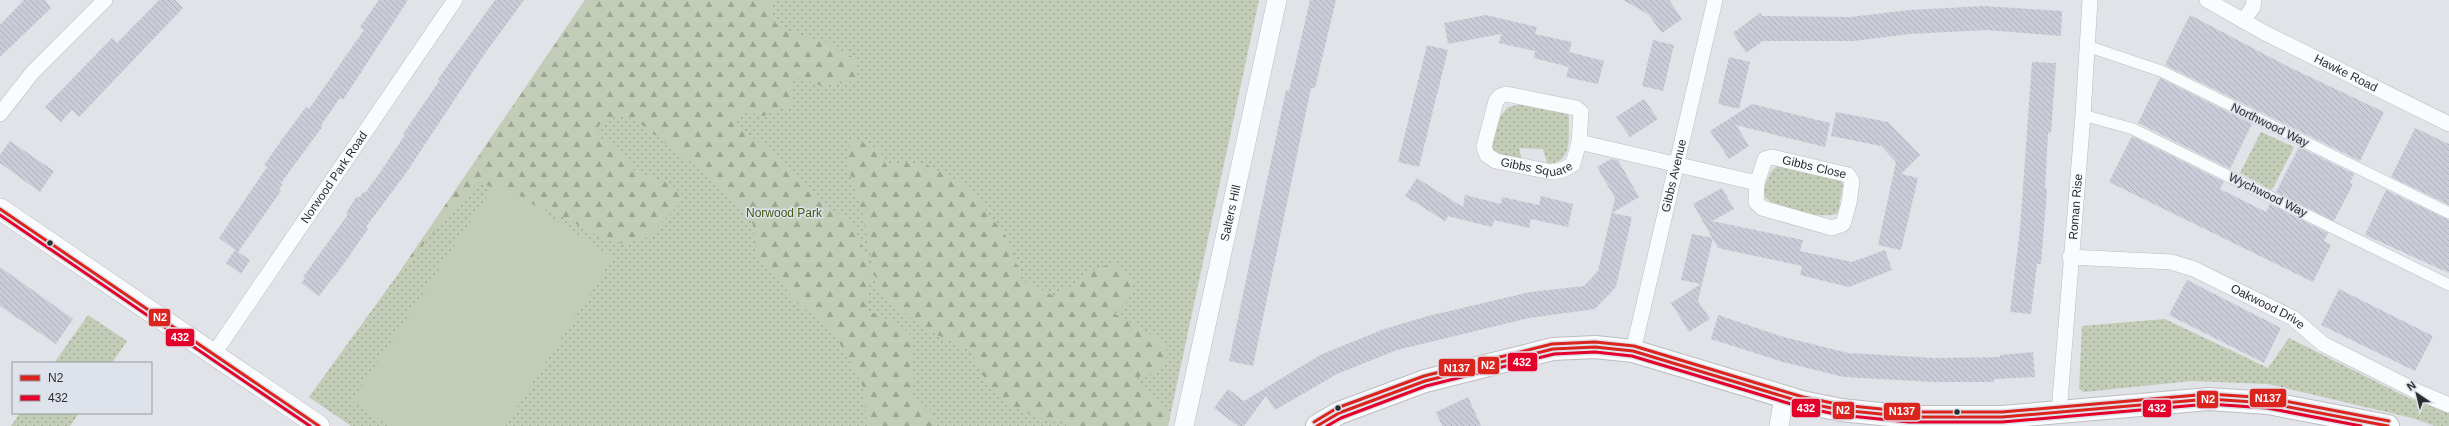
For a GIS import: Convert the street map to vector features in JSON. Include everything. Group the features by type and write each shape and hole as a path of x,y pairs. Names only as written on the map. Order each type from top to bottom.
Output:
{"main road":[{"path":"0,209 319,426"},
{"path":"1317,426 1339,413 1425,381 1553,349 1595,347 1633,351 1784,397 1841,410 1910,417 2052,417 2209,399 2268,403 2356,418 2388,426"}],"street":[{"path":"0,114 32,73 105,0"},
{"name":"Norwood Park Road","path":"213,355 455,0"},
{"name":"Salters Hill","path":"1184,426 1277,0"},
{"name":"Gibbs Avenue","path":"1633,351 1715,0"},
{"name":"Roman Rise","path":"2052,417 2070,257 2083,115 2090,0"},
{"name":"Hawke Road","path":"2207,0 2243,21 2449,124"},
{"path":"2243,21 2253,7 2254,0"},
{"name":"Northwood Way","path":"2088,46 2161,71 2449,213"},
{"name":"Gibbs Square","path":"1506,94 1576,108 1580,112 1582,121 1579,142 1573,164 1563,170 1552,172 1496,161 1487,155 1484,147 1496,101 1500,96 1506,94"},
{"name":"Wychwood Way","path":"2083,115 2133,129 2449,284"},
{"name":"Gibbs Square","path":"1579,142 1676,166"},
{"name":"Gibbs Close","path":"1772,157 1848,175 1852,181 1849,203 1843,224 1832,228 1762,208 1756,202 1757,183 1765,159 1772,157"},
{"path":"1676,166 1757,183"},
{"name":"Oakwood Drive","path":"2070,257 2171,262 2194,269 2293,318 2323,344 2411,389 2449,405"},
{"path":"1779,426 1784,397"}],"green space":[{"name":"Norwood Park","path":"585,0 1259,0 1168,426 351,426 309,397 401,270"},
{"path":"585,0 771,0 773,21 788,32 827,42 856,59 856,81 822,86 791,76 791,105 763,116 741,111 735,123 783,162 815,197 853,224 872,270 866,309 910,332 914,379 912,395 930,409 937,426 867,426 864,389 849,359 828,324 800,306 757,256 752,220 701,170 642,125 623,114 604,121 595,129 601,138 619,147 633,170 670,184 683,195 678,206 648,237 624,244 597,236 568,219 532,204 497,181 492,187 478,182 401,270"},
{"path":"1523,104 1567,112 1569,117 1569,140 1566,154 1562,159 1556,162 1547,163 1543,149 1519,148 1522,159 1493,154 1489,145 1500,117 1508,107"},
{"path":"2261,132 2294,147 2272,190 2240,173"},
{"path":"852,138 880,149 887,168 901,162 925,164 967,185 1008,239 1022,280 1056,297 1096,269 1106,266 1116,266 1125,271 1135,281 1128,300 1115,314 1161,340 1167,352 1164,366 1151,374 1134,378 1154,395 1170,419 1168,426 1066,426 1066,424 1048,421 1017,409 992,392 970,351 921,327 878,292 863,216 846,160"},
{"path":"1777,166 1840,179 1843,184 1838,213 1832,215 1822,215 1799,212 1769,201 1764,194 1764,188 1771,172"},
{"path":"497,181 613,258 505,426 389,426 352,401"},
{"path":"88,315 127,341 113,362 55,362"},
{"path":"2165,319 2268,368 2289,338 2409,398 2449,412 2449,426 2435,426 2412,418 2268,384 2192,381 2084,392 2079,389 2082,326"},
{"path":"19,414 78,414 70,426 11,426"}],"building":[{"path":"24,0 45,0 51,8 0,57 0,25"},
{"path":"159,0 175,0 183,8 79,117 72,110 61,122 45,107 112,38 117,43"},
{"path":"379,0 408,0 343,100 340,98 321,125 323,126 281,183 283,184 279,189 281,191 238,252 219,238 267,167 264,165 306,107 309,109 364,30 360,27"},
{"path":"495,0 524,0 486,52 406,173 366,227 368,229 319,296 301,283 305,278 303,277 348,214 346,213 357,196 359,198 363,192 365,193 381,171 405,135 403,134 440,80 438,79"},
{"path":"1310,0 1336,0 1315,88 1311,88 1253,366 1229,361 1286,90 1289,91"},
{"path":"1623,0 1669,0 1682,19 1662,33 1648,14"},
{"path":"1984,6 2062,11 2061,36 1986,30 1910,34 1854,41 1763,41 1746,53 1733,33 1760,13 1762,16 1850,17 1910,10"},
{"path":"1486,15 1537,27 1535,34 1572,42 1569,52 1604,61 1598,84 1566,77 1569,67 1534,58 1535,51 1499,43 1501,34 1448,44 1444,23"},
{"path":"2190,15 2283,64 2384,112 2360,161 2165,65"},
{"path":"1653,40 1674,45 1663,91 1642,86"},
{"path":"1427,45 1448,50 1419,167 1398,162"},
{"path":"1729,57 1750,62 1739,109 1718,104"},
{"path":"2032,62 2056,63 2051,133 2048,133 2045,189 2047,189 2041,264 2037,264 2031,314 2010,312 2020,229"},
{"path":"2160,78 2252,124 2230,169 2138,123"},
{"path":"1644,99 1658,119 1630,137 1616,117"},
{"path":"1752,104 1830,123 1825,147 1736,125 1749,146 1729,159 1710,131"},
{"path":"1836,112 1888,122 1920,155 1901,174 1918,178 1901,250 1878,245 1896,162 1881,146 1831,136"},
{"path":"2415,128 2449,144 2449,205 2391,177"},
{"path":"2132,136 2224,182 2220,189 2266,212 2270,204 2328,233 2324,241 2331,245 2313,282 2109,182"},
{"path":"10,141 54,171 40,192 0,163 0,155"},
{"path":"2299,147 2354,174 2350,183 2353,184 2334,221 2276,192"},
{"path":"1611,159 1618,160 1639,197 1612,213 1632,217 1616,287 1595,309 1529,318 1397,350 1337,374 1275,410 1266,396 1244,426 1238,426 1214,408 1228,389 1244,401 1322,354 1384,329 1428,316 1530,292 1584,286 1598,271 1615,198 1597,167"},
{"path":"1417,178 1463,207 1465,195 1501,204 1502,197 1539,205 1541,196 1573,204 1568,227 1531,219 1529,228 1494,220 1492,227 1448,216 1445,221 1405,196"},
{"path":"1722,188 1734,209 1712,221 1803,240 1800,251 1852,262 1885,250 1892,270 1849,287 1800,275 1802,266 1718,248 1693,204"},
{"path":"2386,190 2449,220 2449,273 2365,235"},
{"path":"1692,234 1713,238 1698,301 1710,319 1689,332 1671,303 1701,284 1681,280"},
{"path":"235,250 250,260 241,274 226,263"},
{"path":"0,267 73,319 56,344 0,306"},
{"path":"2187,280 2281,328 2264,363 2169,315"},
{"path":"2339,289 2433,336 2415,371 2321,325"},
{"path":"1718,315 1780,336 1848,353 1935,358 2000,357 2000,355 2033,352 2035,377 1994,379 1994,382 1934,382 1844,377 1783,362 1711,339"},
{"path":"1468,397 1481,426 1442,426 1436,412"}],"transit line":[{"name":"N2","path":"0,209 319,426"},
{"name":"432","path":"0,215 310,426"},
{"name":"N137","path":"1314,422 1337,408 1424,376 1552,344 1595,342 1634,346 1803,397 1842,405 1910,412 2002,412 2209,394 2269,398 2389,421"},
{"name":"N2","path":"1317,426 1339,413 1425,381 1553,349 1595,347 1633,351 1802,402 1841,410 1910,417 2002,417 2209,399 2268,403 2388,426"},
{"name":"432","path":"1327,426 1341,418 1426,386 1554,354 1595,352 1632,356 1801,407 1840,415 1909,422 2002,422 2209,404 2267,408 2361,426"}]}
